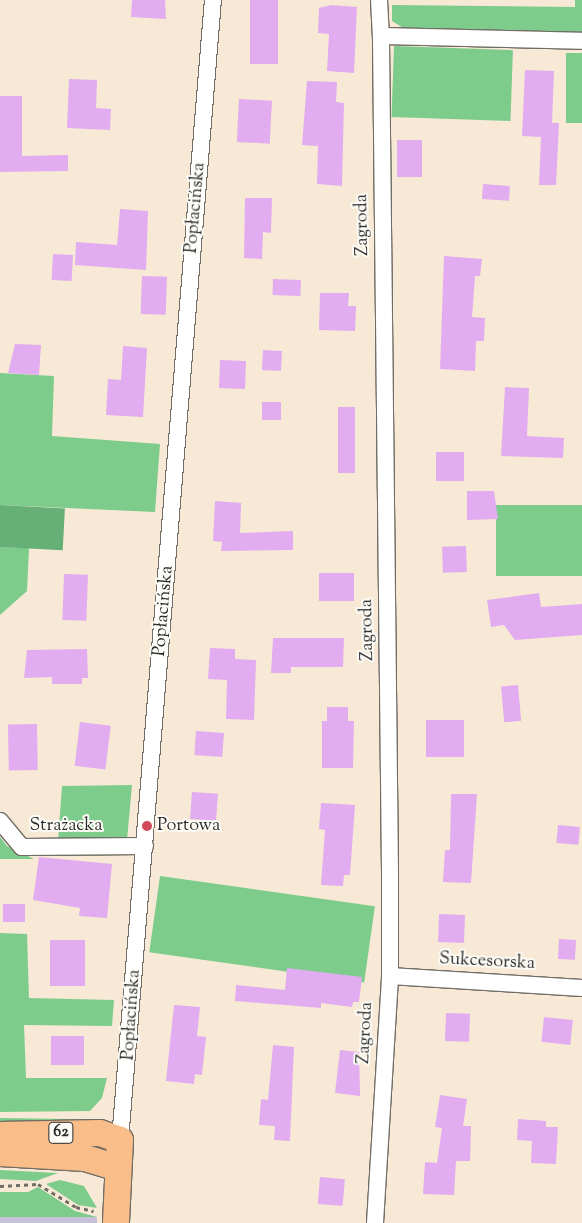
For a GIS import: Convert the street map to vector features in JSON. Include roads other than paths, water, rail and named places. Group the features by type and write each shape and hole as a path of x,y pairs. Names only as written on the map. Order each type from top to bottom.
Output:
{"main road":[{"name":"62","path":"0,1134 100,1132 120,1140"},
{"name":"Popłacińska","path":"109,1218 118,1168 120,1140"},
{"name":"62","path":"0,1153 85,1158 118,1168"}],"street":[{"name":"Popłacińska","path":"120,1140 213,0"},
{"name":"Zagroda","path":"375,1223 390,976 381,36 379,0"},
{"path":"381,36 582,41"},
{"name":"Strażacka","path":"0,821 22,847 145,846"},
{"name":"Sukcesorska","path":"390,976 582,988"}],"place":[{"name":"Portowa","path":"147,826"}]}
